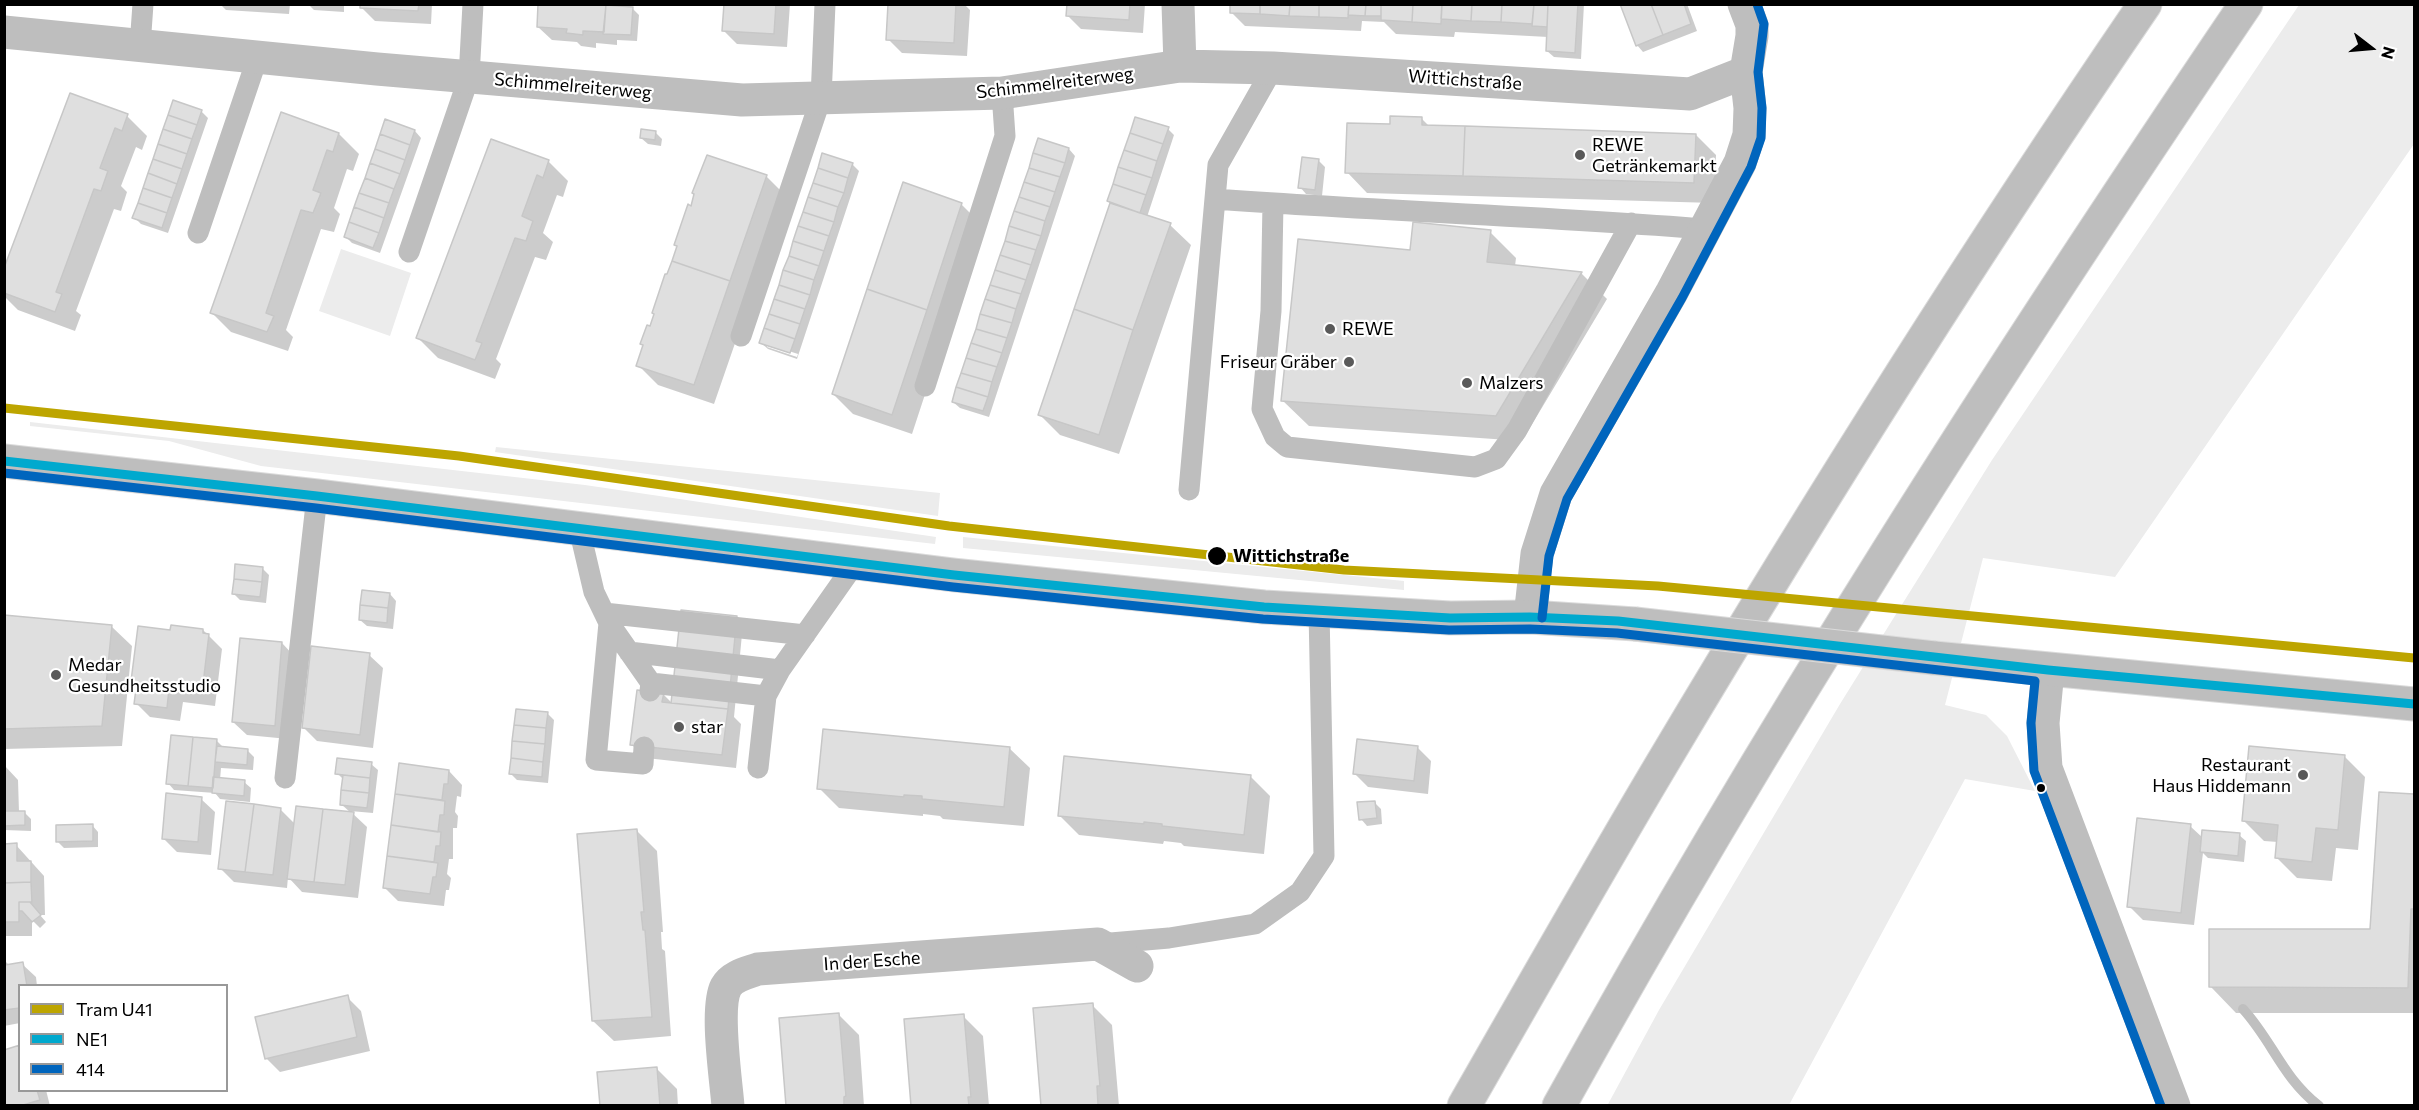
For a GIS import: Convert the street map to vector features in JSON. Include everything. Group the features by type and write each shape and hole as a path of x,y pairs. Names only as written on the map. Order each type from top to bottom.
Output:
{"main road":[{"path":"1178,4 1180,66"},
{"path":"1530,617 1538,554 1557,494 1672,292 1740,163 1749,135 1750,108 1746,72 1752,25 1744,4"},
{"path":"1464,1106 1663,762 1861,438 2145,4"},
{"path":"1559,1106 1621,994 1795,701 1938,469 2109,207 2246,4"},
{"name":"Schimmelreiterweg","path":"4,32 469,77 742,100 1002,93 1180,66"},
{"name":"Wittichstraße","path":"1180,66 1273,68 1690,94 1746,72"},
{"path":"4,461 317,496 954,575 1319,611 1450,618 1530,617 1635,624 2048,670 2415,704"},
{"path":"2048,670 2043,723 2046,768 2174,1106"},
{"path":"1098,944 1137,966"},
{"name":"In der Esche","path":"728,1106 721,1013 726,987 739,975 758,969 1098,944"}],"lane":[{"path":"140,46 143,4"},
{"name":"Schimmelreiterweg","path":"469,77 473,4"},
{"path":"741,336 821,98 825,4"},
{"path":"198,233 258,56"},
{"path":"1189,490 1218,165 1273,68"},
{"path":"409,252 469,77"},
{"path":"925,386 1005,136 1002,93"},
{"path":"1215,199 1705,229"},
{"path":"1273,203 1271,311 1262,409 1275,437 1287,447 1475,467 1496,459 1517,430 1631,223"},
{"path":"285,778 317,496"},
{"path":"579,528 594,592 606,618 650,687 766,696"},
{"path":"758,768 766,696 780,669 856,562"},
{"path":"1098,944 1169,938 1255,924 1300,892 1324,856 1319,611"},
{"path":"606,618 805,635"},
{"path":"606,618 596,760 643,764 644,747"},
{"path":"629,652 780,669"}],"shaded area":[{"path":"2299,5 2414,5 2414,144 2115,577 1983,558 1945,705 1986,715 2007,736 2035,791 1965,779 1789,1105 1607,1106 1659,1010 1840,704 1992,460"},
{"path":"341,249 411,273 390,336 319,311"},
{"path":"30,422 585,485 936,537 935,544 261,466 169,441 30,426"},
{"path":"496,447 940,493 938,516 495,452"},
{"path":"963,537 1404,581 1404,590 963,548"}],"building":[{"path":"360,4 419,4 418,11 360,8"},
{"path":"538,4 606,4 604,32 583,31 583,35 566,33 567,29 537,27"},
{"path":"724,4 776,4 774,34 722,31"},
{"path":"888,4 956,4 954,43 886,40"},
{"path":"1067,4 1130,4 1129,20 1066,16"},
{"path":"1230,4 1260,4 1260,14 1230,13"},
{"path":"1260,4 1290,4 1289,16 1260,14"},
{"path":"1290,4 1319,4 1319,17 1289,16"},
{"path":"1319,4 1349,4 1348,18 1319,17"},
{"path":"1349,4 1366,4 1365,16 1348,15"},
{"path":"1366,4 1381,4 1381,16 1365,16"},
{"path":"1381,4 1413,4 1412,22 1381,20"},
{"path":"1413,4 1442,4 1441,24 1412,22"},
{"path":"1442,4 1472,4 1471,21 1441,19"},
{"path":"1472,4 1502,4 1501,22 1471,21"},
{"path":"1502,4 1534,4 1532,24 1501,22"},
{"path":"1534,4 1548,4 1547,27 1532,26"},
{"path":"1548,4 1578,4 1575,53 1546,51"},
{"path":"1620,4 1651,4 1663,35 1636,46"},
{"path":"1651,4 1684,4 1691,24 1663,35"},
{"path":"606,5 633,7 631,35 603,34"},
{"path":"70,93 128,114 122,131 115,128 100,168 108,171 101,191 94,189 56,292 62,294 55,312 4,293 4,268"},
{"path":"173,100 202,110 197,125 168,115"},
{"path":"281,112 339,133 333,152 327,150 313,190 321,193 313,213 301,210 266,313 274,316 267,332 210,313"},
{"path":"168,115 197,125 192,139 163,129"},
{"path":"1390,116 1422,117 1422,125 1465,126 1463,176 1345,173 1347,123 1390,124"},
{"path":"1135,117 1169,127 1163,144 1130,133"},
{"path":"385,119 415,130 410,145 380,134"},
{"name":"REWE Getränkemarkt","path":"1465,126 1696,134 1694,183 1463,176"},
{"path":"163,129 192,139 187,154 158,144"},
{"path":"641,129 656,131 655,140 640,138"},
{"path":"1130,133 1163,144 1157,161 1124,150"},
{"path":"380,134 410,145 405,160 375,149"},
{"path":"1038,138 1069,148 1065,163 1033,153"},
{"path":"491,139 549,160 543,178 537,175 522,216 533,221 526,241 515,238 476,341 482,343 475,360 416,338"},
{"path":"158,144 187,154 182,169 153,159"},
{"path":"375,149 405,160 400,174 370,163"},
{"path":"1124,150 1157,161 1152,178 1118,167"},
{"path":"822,153 853,163 848,178 818,168"},
{"path":"1033,153 1065,163 1060,177 1029,168"},
{"path":"707,155 767,175 730,281 672,261 677,246 674,245 688,204 691,206 694,194 692,193"},
{"path":"1302,157 1319,159 1315,190 1298,188"},
{"path":"153,159 182,169 177,184 148,173"},
{"path":"370,163 400,174 394,189 365,178"},
{"path":"1118,167 1152,178 1146,195 1113,184"},
{"path":"818,168 848,178 844,193 813,183"},
{"path":"1029,168 1060,177 1055,192 1024,182"},
{"path":"148,173 177,184 172,198 143,188"},
{"path":"365,178 394,189 389,203 359,193"},
{"path":"903,182 962,203 927,310 867,289"},
{"path":"1024,182 1055,192 1050,207 1019,197"},
{"path":"813,183 844,193 838,207 808,197"},
{"path":"1113,184 1146,195 1140,213 1107,201"},
{"path":"143,188 172,198 167,213 138,203"},
{"path":"359,193 389,203 384,218 354,207"},
{"path":"808,197 838,207 834,222 803,212"},
{"path":"1019,197 1050,207 1045,221 1014,211"},
{"path":"138,203 167,213 162,228 132,218"},
{"path":"1110,203 1171,223 1133,330 1074,309"},
{"path":"354,207 384,218 379,233 349,222"},
{"path":"1014,211 1045,221 1041,236 1009,226"},
{"path":"803,212 834,222 829,236 798,226"},
{"path":"349,222 379,233 373,248 344,237"},
{"path":"1413,222 1491,230 1487,262 1582,272 1496,416 1281,401 1298,239 1410,250"},
{"path":"798,226 829,236 824,251 793,241"},
{"path":"1009,226 1041,236 1036,250 1005,241"},
{"path":"793,241 824,251 819,266 789,256"},
{"path":"1005,241 1036,250 1031,265 1000,255"},
{"path":"1000,255 1031,265 1026,280 995,270"},
{"path":"789,256 819,266 814,280 783,270"},
{"path":"672,261 730,281 694,385 636,366 643,345 640,344 647,325 650,326 665,274"},
{"path":"783,270 814,280 810,295 779,285"},
{"path":"995,270 1026,280 1021,294 990,285"},
{"path":"779,285 810,295 805,309 774,299"},
{"path":"990,285 1021,294 1016,309 985,299"},
{"path":"867,289 927,310 892,415 832,394"},
{"path":"774,299 805,309 800,324 769,314"},
{"path":"985,299 1016,309 1012,323 980,314"},
{"path":"1074,309 1133,330 1099,435 1038,415"},
{"path":"769,314 800,324 795,339 764,328"},
{"path":"980,314 1012,323 1007,338 976,329"},
{"path":"764,328 795,339 790,353 759,343"},
{"path":"976,329 1007,338 1002,353 971,343"},
{"path":"971,343 1002,353 997,367 966,358"},
{"path":"966,358 997,367 992,382 961,373"},
{"path":"961,373 992,382 988,397 956,387"},
{"path":"956,387 988,397 983,411 952,402"},
{"path":"235,564 263,567 262,582 234,579"},
{"path":"234,579 262,582 260,597 232,594"},
{"path":"362,590 390,593 388,608 360,605"},
{"path":"360,605 388,608 387,623 359,620"},
{"path":"681,610 737,616 728,709 671,703"},
{"name":"Medar Gesundheitsstudio","path":"4,615 112,625 102,726 4,729"},
{"path":"171,625 203,629 203,633 209,634 202,693 169,689 167,708 134,704 136,689 130,689 138,626 170,630"},
{"path":"240,638 282,642 275,726 232,722"},
{"path":"311,646 370,653 360,735 302,728"},
{"name":"star","path":"637,690 664,693 662,702 728,709 722,755 630,745"},
{"path":"516,709 548,712 546,728 514,725"},
{"path":"514,725 546,728 545,744 512,741"},
{"path":"823,729 1010,747 1004,807 922,799 922,796 904,795 904,797 817,789"},
{"path":"171,735 193,737 188,786 166,784"},
{"path":"193,737 217,739 213,788 188,786"},
{"path":"1357,739 1418,746 1414,781 1353,774"},
{"path":"512,741 545,744 543,762 511,758"},
{"path":"217,746 248,749 247,765 215,762"},
{"path":"2249,746 2345,755 2338,830 2316,828 2312,862 2275,858 2278,825 2242,821"},
{"path":"1064,756 1251,775 1244,835 1144,822 1144,824 1058,816"},
{"path":"337,758 372,762 370,778 335,774"},
{"path":"511,758 543,762 542,777 509,774"},
{"path":"399,763 449,770 448,784 444,784 442,800 395,794"},
{"path":"343,775 370,778 369,793 341,790"},
{"path":"213,777 245,780 244,796 212,793"},
{"path":"341,790 369,793 367,808 340,805"},
{"path":"2379,792 2414,794 2414,909 2411,909 2408,988 2209,987 2209,929 2370,929"},
{"path":"166,793 202,797 198,842 162,839"},
{"path":"395,794 445,801 444,815 440,815 438,832 391,825"},
{"path":"226,801 254,804 245,872 218,869"},
{"path":"1375,801 1377,818 1359,820 1357,802"},
{"path":"254,804 281,808 273,875 245,872"},
{"path":"296,806 323,809 314,882 287,879"},
{"path":"323,809 354,812 345,885 314,882"},
{"path":"4,811 25,811 25,825 4,826"},
{"path":"2137,818 2191,824 2181,913 2127,907"},
{"path":"93,824 93,841 56,842 56,825"},
{"path":"391,825 441,832 440,846 436,846 434,862 387,856"},
{"path":"637,829 644,912 641,912 643,930 645,930 652,1017 592,1021 577,834"},
{"path":"2202,830 2240,833 2238,856 2200,852"},
{"path":"17,843 17,861 31,861 31,882 4,883 4,844"},
{"path":"387,856 438,863 430,894 383,888"},
{"path":"31,882 32,902 19,902 19,922 4,922 4,883"},
{"path":"19,902 30,902 41,915 32,922 22,911 19,911"},
{"path":"4,961 5,965 23,962 27,984 18,984 18,1008 4,1010"},
{"path":"348,995 357,1037 265,1059 255,1017"},
{"path":"1093,1003 1100,1086 1097,1086 1098,1104 1101,1106 1041,1106 1033,1008"},
{"path":"839,1013 846,1096 844,1106 786,1106 779,1018"},
{"path":"964,1014 971,1097 968,1097 969,1106 911,1106 904,1019"},
{"path":"18,1046 18,1092 38,1092 40,1100 20,1106 4,1106 4,1050"},
{"path":"657,1067 660,1106 600,1106 597,1072"}],"waterway":[{"path":"2243,1009 2296,1083 2319,1106"}],"tram line":[{"name":"U41","path":"4,408 459,456 949,526 1344,570 1658,586 2414,658"}],"transit line":[{"name":"414","path":"1542,618 1549,556 1567,499 1682,298 1751,167 1761,138 1762,108 1758,72 1764,24 1757,4"},
{"name":"NE1","path":"4,461 317,496 954,575 1264,607 1450,618 1530,617 1618,621 2048,670 2414,704"},
{"name":"414","path":"4,473 316,508 953,587 1263,619 1449,630 1530,629 1617,633 2035,681 2031,723 2034,771 2161,1106"}],"place":[{"name":"REWE Getränkemarkt","path":"1580,155"},
{"name":"REWE","path":"1330,329"},
{"name":"Friseur Gräber","path":"1349,362"},
{"name":"Malzers","path":"1467,383"},
{"name":"Wittichstraße","path":"1217,556"},
{"name":"Medar Gesundheitsstudio","path":"56,675"},
{"name":"star","path":"679,727"},
{"name":"Restaurant Haus Hiddemann","path":"2303,775"}]}
